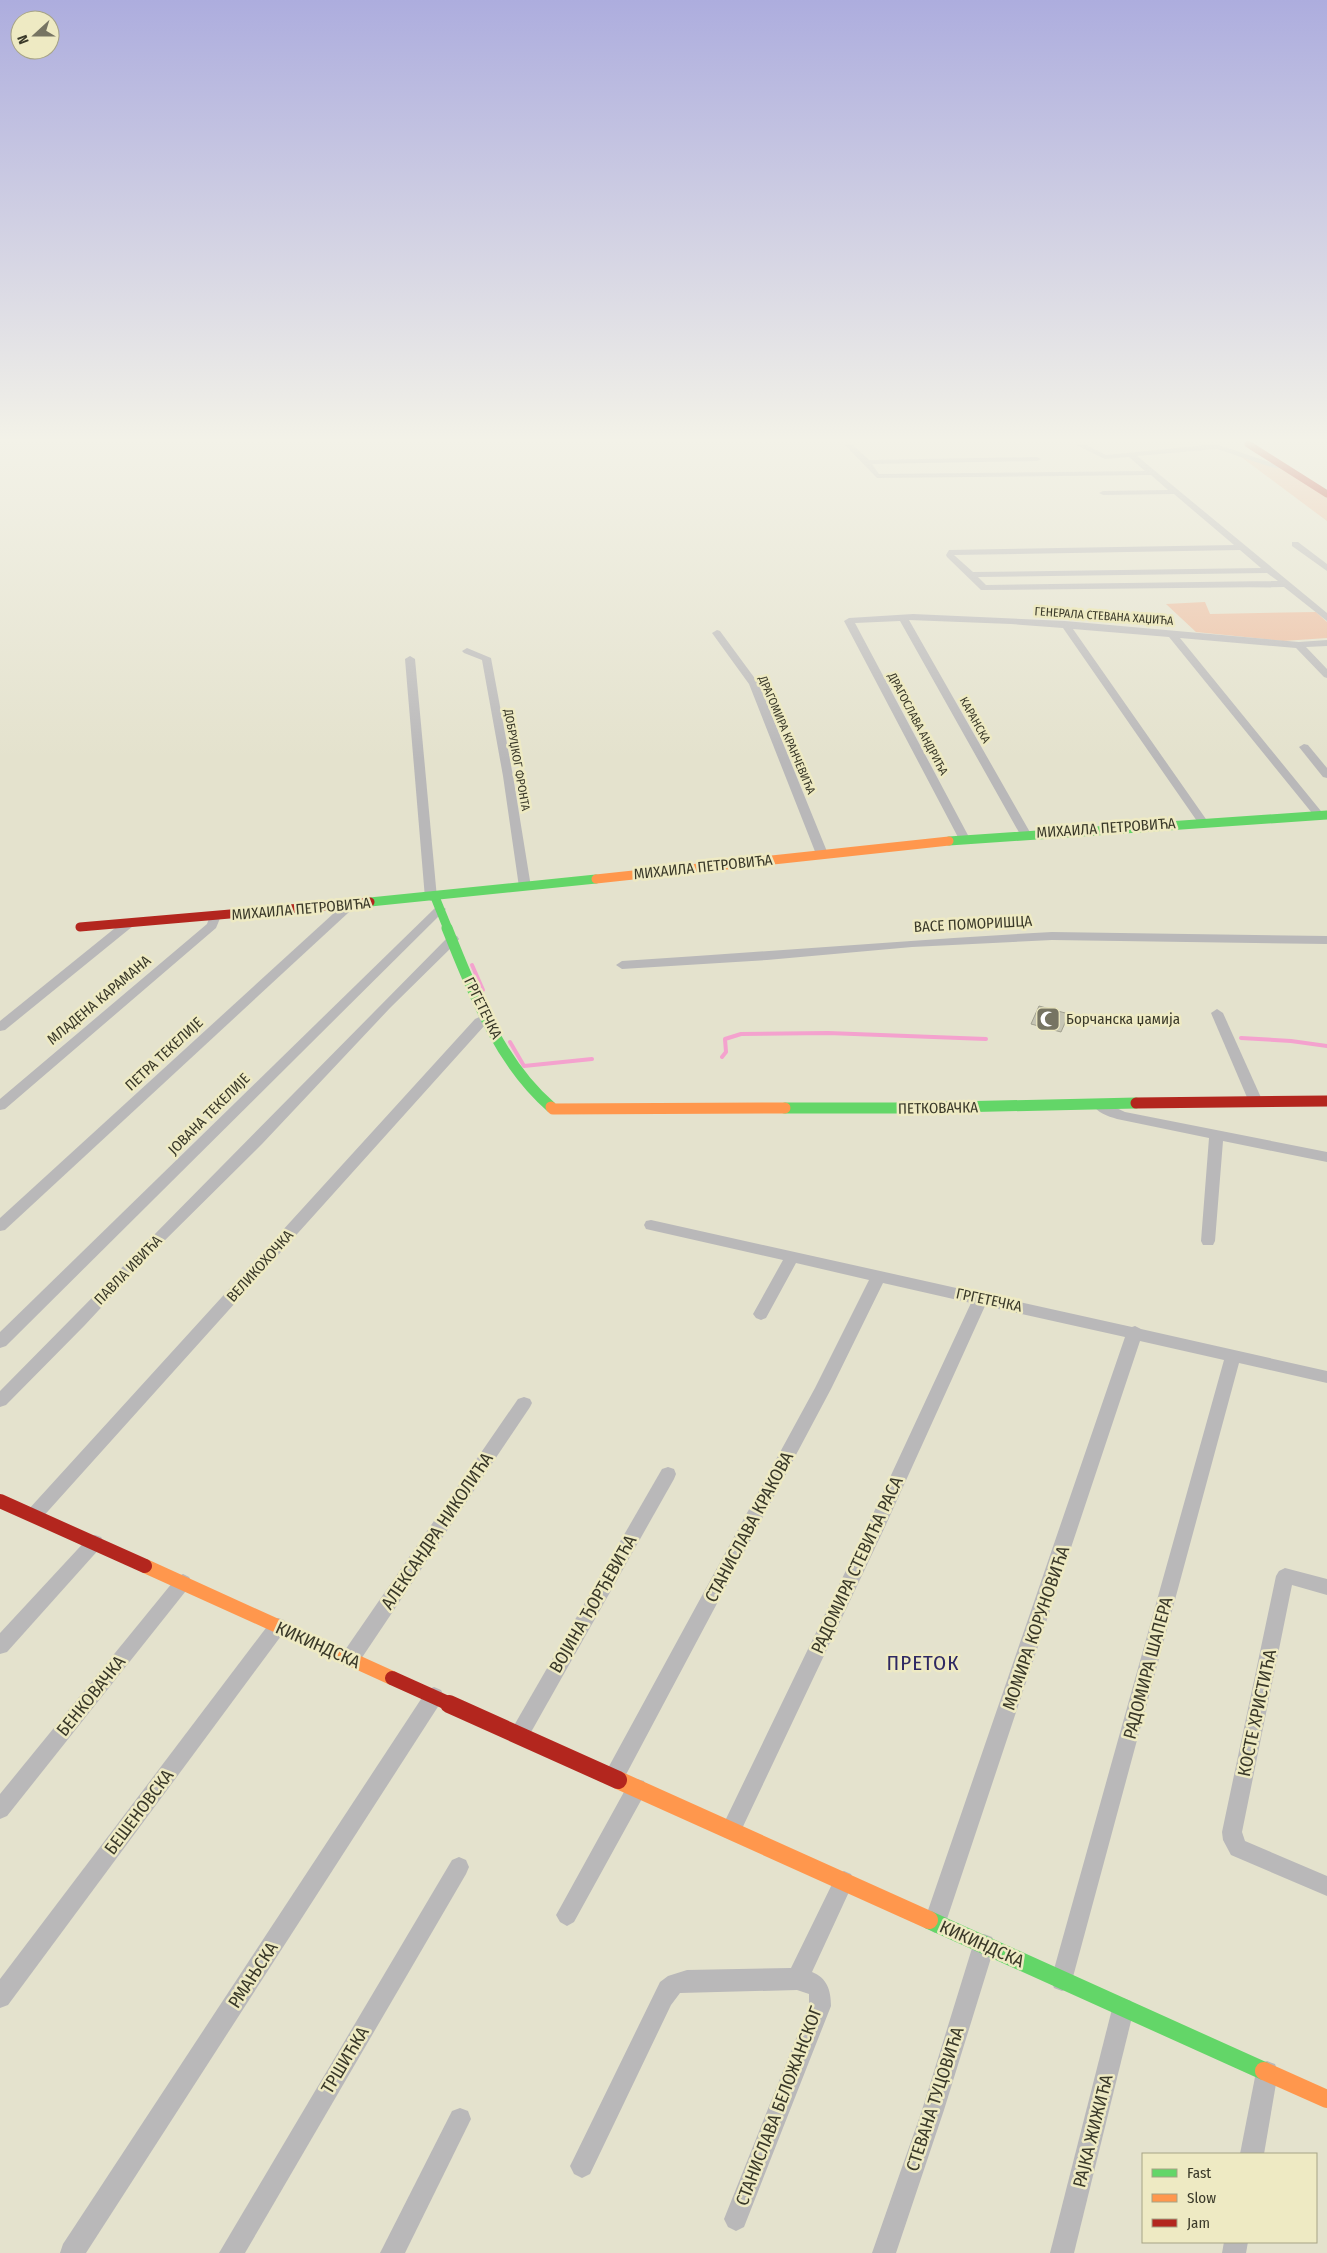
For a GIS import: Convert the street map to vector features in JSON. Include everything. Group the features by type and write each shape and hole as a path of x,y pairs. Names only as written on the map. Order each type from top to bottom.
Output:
{"street":[{"path":"1118,549 952,552 950,555 984,588 1286,584"},
{"path":"1246,549 1327,618"},
{"path":"1302,549 1327,568"},
{"path":"970,575 1270,570"},
{"name":"ГЕНЕРАЛА СТЕВАНА ХАЏИЋА","path":"850,621 903,618 1065,624 1299,645 1327,643"},
{"name":"КАРАНСКА","path":"903,618 1025,834"},
{"name":"ДРАГОСЛАВА АНДРИЋА","path":"850,621 964,838"},
{"path":"1065,624 1203,822"},
{"name":"ДРАГОМИРА КРАНЧЕВИЋА","path":"717,632 754,684 822,854"},
{"path":"1171,634 1323,815"},
{"path":"1299,645 1327,675"},
{"name":"ДОБРУЏКОГ ФРОНТА","path":"467,651 486,658 525,887"},
{"path":"410,659 435,901"},
{"path":"1304,747 1327,775"},
{"name":"МИХАИЛА ПЕТРОВИЋА","path":"80,927 349,904 435,901 525,887 964,838 1323,815"},
{"name":"ГРГЕТЕЧКА","path":"435,901 486,1018 529,1089 548,1108"},
{"name":"ЈОВАНА ТЕКЕЛИЈЕ","path":"0,1342 435,901"},
{"name":"ПЕТРА ТЕКЕЛИЈЕ","path":"0,1226 344,912 349,904"},
{"name":"МЛАДЕНА КАРАМАНА","path":"0,1106 212,925 215,916"},
{"path":"0,1027 129,923"},
{"name":"ВАСЕ ПОМОРИШЦА","path":"622,965 1052,936 1327,940"},
{"name":"ПАВЛА ИВИЋА","path":"0,1401 80,1321 144,1252 257,1141 386,1005 453,939"},
{"path":"1217,1013 1256,1102"},
{"name":"ВЕЛИКОХОЧКА","path":"34,1515 480,1022 486,1018"},
{"name":"ПЕТКОВАЧКА","path":"548,1108 813,1109 1327,1101"},
{"path":"1099,1104 1108,1111 1122,1116 1327,1157"},
{"path":"1208,1241 1216,1135"},
{"name":"ГРГЕТЕЧКА","path":"652,1225 1135,1332 1327,1377"},
{"path":"761,1314 792,1257"},
{"name":"СТАНИСЛАВА КРАКОВА","path":"614,1778 823,1389 879,1275"},
{"name":"РАДОМИРА СТЕВИЋА РАСА","path":"732,1830 875,1529 981,1298"},
{"name":"МОМИРА КОРУНОВИЋА","path":"935,1922 1135,1332"},
{"name":"РАДОМИРА ШАПЕРА","path":"1062,1980 1233,1356"},
{"name":"АЛЕКСАНДРА НИКОЛИЋА","path":"350,1659 524,1403"},
{"name":"ВОЈИНА ЂОРЂЕВИЋА","path":"519,1735 668,1474"},
{"name":"КИКИНДСКА","path":"1,1504 34,1515 95,1542 1123,2009 1327,2099"},
{"path":"0,1646 95,1542"},
{"name":"КОСТЕ ХРИСТИЋА","path":"1327,1587 1285,1576 1232,1832 1233,1840 1238,1848 1327,1886"},
{"name":"БЕНКОВАЧКА","path":"0,1809 183,1582"},
{"name":"БЕШЕНОВСКА","path":"0,1997 278,1626"},
{"name":"РМАЊСКА","path":"72,2253 133,2162 434,1696"},
{"path":"567,1915 637,1788"},
{"name":"ТРШИЋКА","path":"231,2253 459,1867"},
{"path":"797,1979 844,1881"},
{"name":"СТЕВАНА ТУЦОВИЋА","path":"884,2253 984,1945"},
{"name":"СТАНИСЛАВА БЕЛОЖАНСКОГ","path":"582,2166 670,1986 687,1981 797,1979 809,1981 816,1986 820,1996 820,2006 736,2219"},
{"name":"РАЈКА ЖИЖИЋА","path":"1062,2253 1123,2009"},
{"path":"1252,2153 1267,2072"},
{"path":"392,2253 460,2119"}],"shaded area":[{"path":"1205,602 1210,614 1316,612 1327,622 1327,638 1283,641 1196,632 1166,604"}],"building":[{"name":"Борчанска џамија","path":"1039,1006 1069,1014 1061,1032 1031,1024"}],"waterway":[{"path":"472,965 483,990"},
{"path":"722,1057 726,1052 725,1039 741,1034 828,1033 986,1039"},
{"path":"1241,1038 1291,1041 1327,1046"},
{"path":"510,1042 524,1066 592,1059"}],"traffic: fast":[{"path":"949,841 1327,815"},
{"path":"370,902 596,879"},
{"path":"435,897 469,980 498,1041 515,1069 533,1091 551,1107"},
{"path":"785,1108 911,1108 1136,1103"},
{"path":"929,1920 1264,2071"}],"traffic: slow":[{"path":"596,879 949,841"},
{"path":"551,1107 553,1109 785,1108"},
{"path":"145,1566 392,1678"},
{"path":"618,1780 929,1920"},
{"path":"1264,2071 1327,2099"}],"traffic: jam":[{"path":"80,927 370,902"},
{"path":"1136,1103 1327,1101"},
{"path":"0,1501 145,1566"},
{"path":"392,1678 618,1780"}],"place":[{"name":"Борчанска џамија","path":"1048,1019"}],"district":[{"name":"ПРЕТОК","path":"923,1663"}]}
